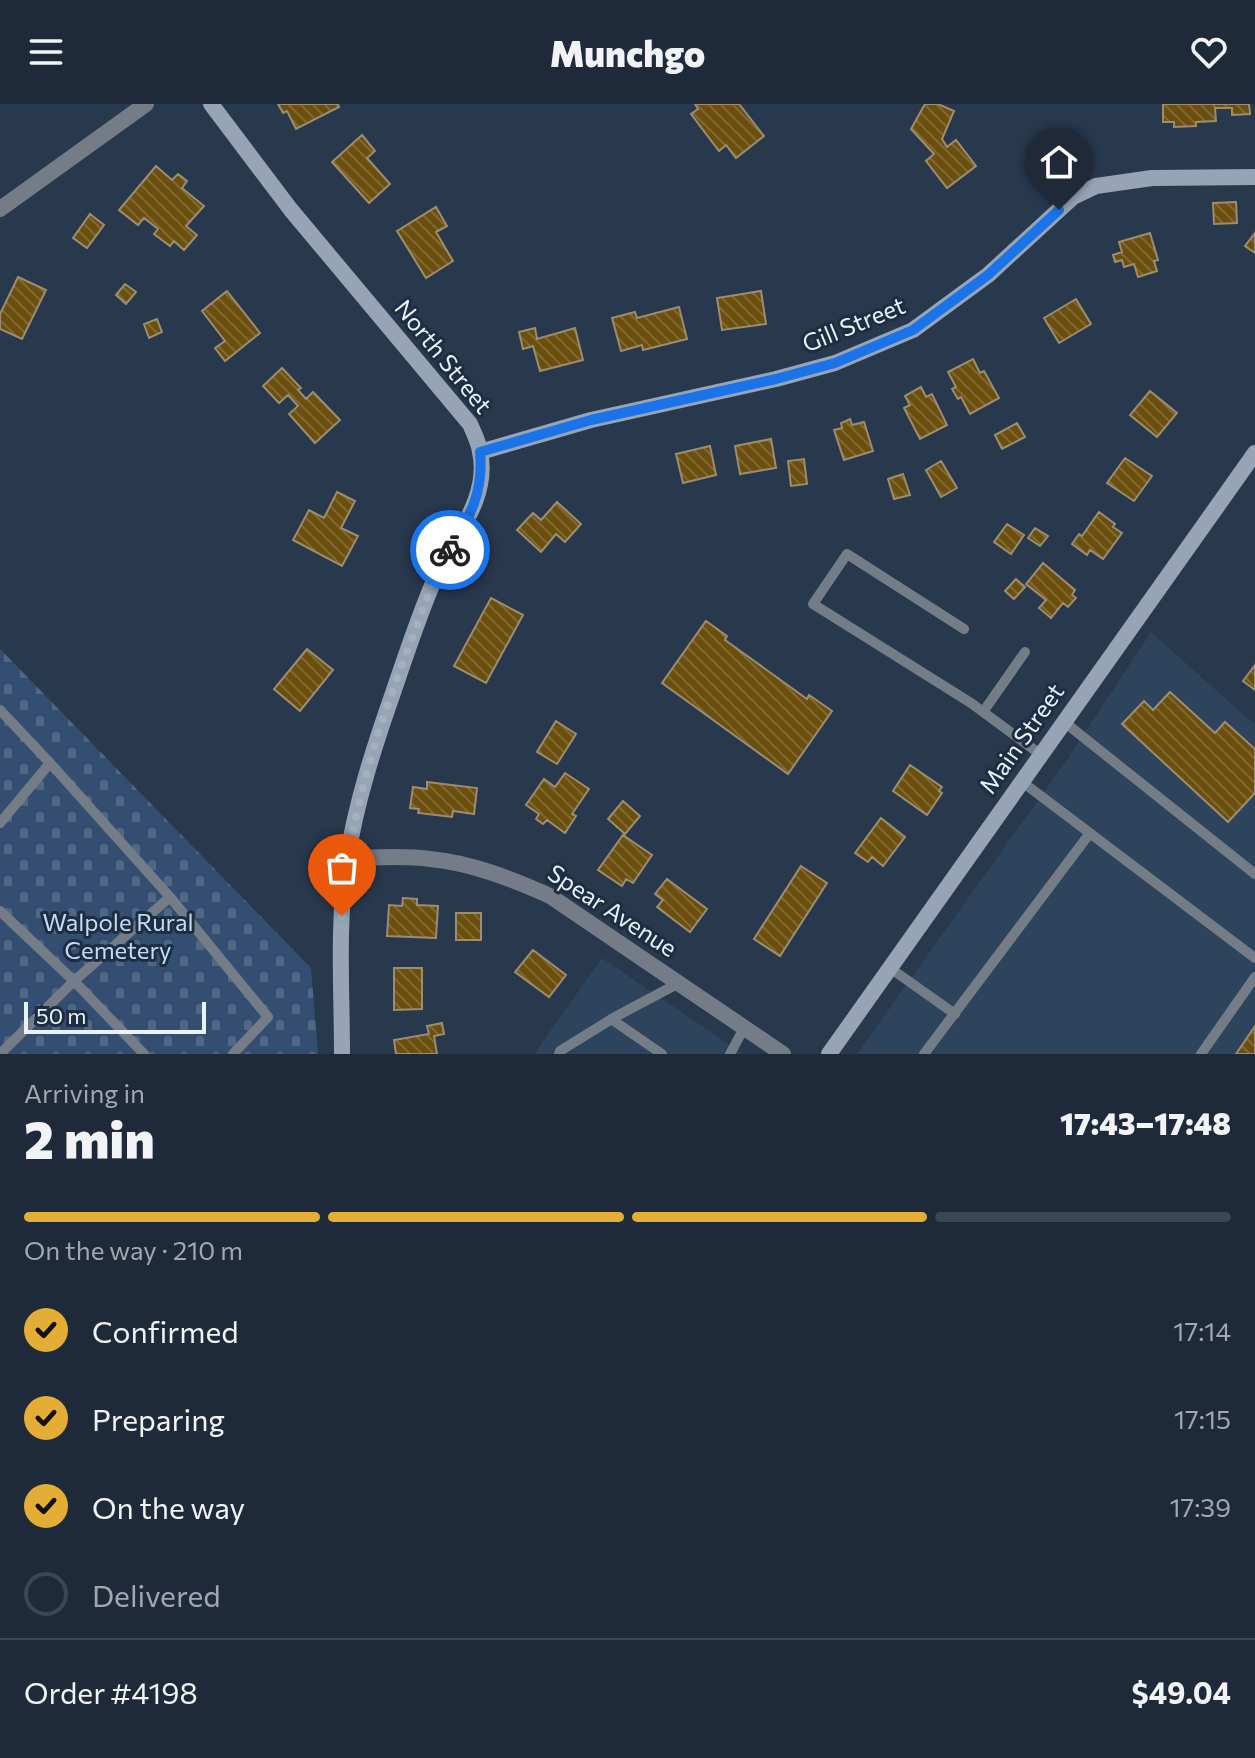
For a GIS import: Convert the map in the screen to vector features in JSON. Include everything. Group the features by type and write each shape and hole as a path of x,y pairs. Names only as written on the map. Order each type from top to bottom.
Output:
{"street":[{"path":"0,209 146,104"},
{"name":"North Street","path":"211,104 291,210 470,424 480,452 482,474 477,497 436,577 404,659 371,756 347,858 341,938 342,1054"},
{"name":"Gill Street","path":"480,452 591,420 835,363 913,330 988,275 1073,197 1096,186 1152,178 1255,177"},
{"name":"Main Street","path":"829,1054 1255,453"},
{"name":"Spear Avenue","path":"347,858 428,858 474,867 524,884 550,896 783,1054"}],"lane":[{"path":"964,629 847,554 813,604 983,712 1040,754"},
{"path":"983,712 1025,652"},
{"path":"0,710 170,897 268,1017 233,1054"},
{"path":"1063,721 1255,874"},
{"path":"0,823 50,763"},
{"path":"1021,781 1255,958"},
{"path":"924,1054 1090,833"},
{"path":"0,1054 74,981 170,897"},
{"path":"0,911 74,981 144,1054"},
{"path":"890,968 955,1014"},
{"path":"1201,1054 1255,977"},
{"path":"559,1054 611,1019 679,983"},
{"path":"611,1019 662,1054"},
{"path":"730,1054 744,1028"}],"shaded area":[{"path":"1151,632 1255,725 1255,1054 857,1054 1066,761"},
{"path":"602,958 743,1054 534,1054"}],"green space":[{"name":"Walpole Rural Cemetery","path":"0,649 311,968 318,1054 0,1054"}],"building":[{"path":"278,104 338,104 339,107 296,129 287,111 283,113"},
{"path":"695,104 739,104 764,136 736,158 726,145 719,151 691,114 698,109"},
{"path":"925,104 938,104 954,111 942,139 947,147 956,140 976,166 947,188 926,161 934,154 911,129"},
{"path":"1163,104 1249,104 1250,114 1232,115 1232,108 1215,108 1216,121 1174,127 1174,122 1163,122"},
{"path":"362,135 375,151 367,158 390,184 369,203 332,162"},
{"path":"156,166 172,180 178,174 187,181 182,188 204,206 186,226 197,235 184,250 174,241 170,246 154,234 158,229 144,218 138,225 119,210"},
{"path":"1236,202 1237,223 1214,224 1213,203"},
{"path":"436,207 447,226 436,232 453,261 426,278 397,231"},
{"path":"90,214 104,225 87,248 73,238"},
{"path":"1150,233 1158,260 1154,261 1157,271 1138,277 1134,264 1124,267 1122,260 1115,262 1113,255 1122,252 1119,242"},
{"path":"1255,233 1255,253 1245,246"},
{"path":"18,277 46,290 22,339 0,329 0,314"},
{"path":"125,284 136,292 126,304 116,295"},
{"path":"227,291 260,333 225,361 215,348 225,341 202,311"},
{"path":"761,291 766,324 722,330 717,298"},
{"path":"1076,299 1091,324 1059,343 1044,318"},
{"path":"679,307 687,339 643,350 642,345 621,351 612,318 635,312 637,318"},
{"path":"157,319 162,332 149,338 144,324"},
{"path":"535,328 537,339 575,328 583,360 540,371 533,346 523,349 519,332"},
{"path":"973,359 980,373 984,371 999,398 970,414 961,397 958,399 952,389 956,387 948,372"},
{"path":"282,368 301,388 298,390 306,399 313,392 340,420 315,443 289,414 298,406 288,395 279,403 263,386"},
{"path":"921,387 926,397 932,394 947,425 920,439 904,408 910,405 905,396"},
{"path":"1150,391 1177,413 1157,437 1130,415"},
{"path":"850,419 852,425 864,422 873,451 844,460 834,430 842,428 841,423"},
{"path":"1017,423 1025,437 1002,449 995,435"},
{"path":"771,439 776,468 740,474 735,446"},
{"path":"710,446 716,475 683,483 676,454"},
{"path":"1125,458 1152,476 1134,501 1107,483"},
{"path":"804,459 807,484 791,486 788,461"},
{"path":"941,461 957,488 941,497 926,470"},
{"path":"903,474 910,495 894,499 888,479"},
{"path":"337,492 355,501 341,528 358,536 342,566 293,540 309,510 324,518"},
{"path":"557,502 581,524 565,542 556,534 541,552 517,530 533,513 541,520"},
{"path":"1099,512 1122,533 1103,559 1090,550 1087,555 1072,544 1079,534 1082,536"},
{"path":"1007,524 1024,535 1011,554 994,542"},
{"path":"1035,528 1048,536 1040,546 1028,538"},
{"path":"1043,563 1075,590 1072,595 1076,598 1068,607 1063,603 1051,618 1039,608 1046,600 1026,584"},
{"path":"1016,579 1025,587 1014,599 1005,591"},
{"path":"491,598 523,615 486,683 454,666"},
{"path":"706,621 727,636 725,640 807,699 809,695 832,711 788,774 662,683"},
{"path":"307,649 333,670 300,711 274,689"},
{"path":"1255,665 1255,690 1243,681"},
{"path":"1170,692 1215,733 1225,722 1255,749 1255,793 1228,822 1122,724 1144,701 1153,710"},
{"path":"556,721 576,734 557,764 537,752"},
{"path":"910,765 942,787 939,791 942,793 927,815 893,791"},
{"path":"565,773 589,789 572,814 576,816 565,833 547,820 543,824 536,819 539,814 526,805 544,779 555,787"},
{"path":"427,782 477,788 474,814 453,811 452,817 418,813 419,809 410,808 413,787 427,789"},
{"path":"623,801 640,816 625,834 608,819"},
{"path":"881,818 905,837 883,866 872,857 868,862 855,853"},
{"path":"623,835 652,855 633,883 626,879 622,886 598,870"},
{"path":"801,866 827,883 780,956 754,939"},
{"path":"667,879 707,909 690,932 657,907 663,900 655,894"},
{"path":"403,898 417,899 417,905 438,906 436,938 387,936 389,905 402,906"},
{"path":"456,913 481,913 481,940 456,940"},
{"path":"533,950 566,975 549,997 515,972"},
{"path":"394,968 422,968 422,1009 394,1010"},
{"path":"442,1023 444,1034 434,1036 437,1054 396,1054 394,1040 429,1034 427,1026"},
{"path":"1255,1026 1255,1054 1236,1054"}],"way so far":[{"path":"342,916 347,858 371,756 404,659 436,577 450,550"}],"route":[{"path":"450,550 477,497 482,474 480,452 591,420 835,363 913,330 988,275 1059,210"}]}
